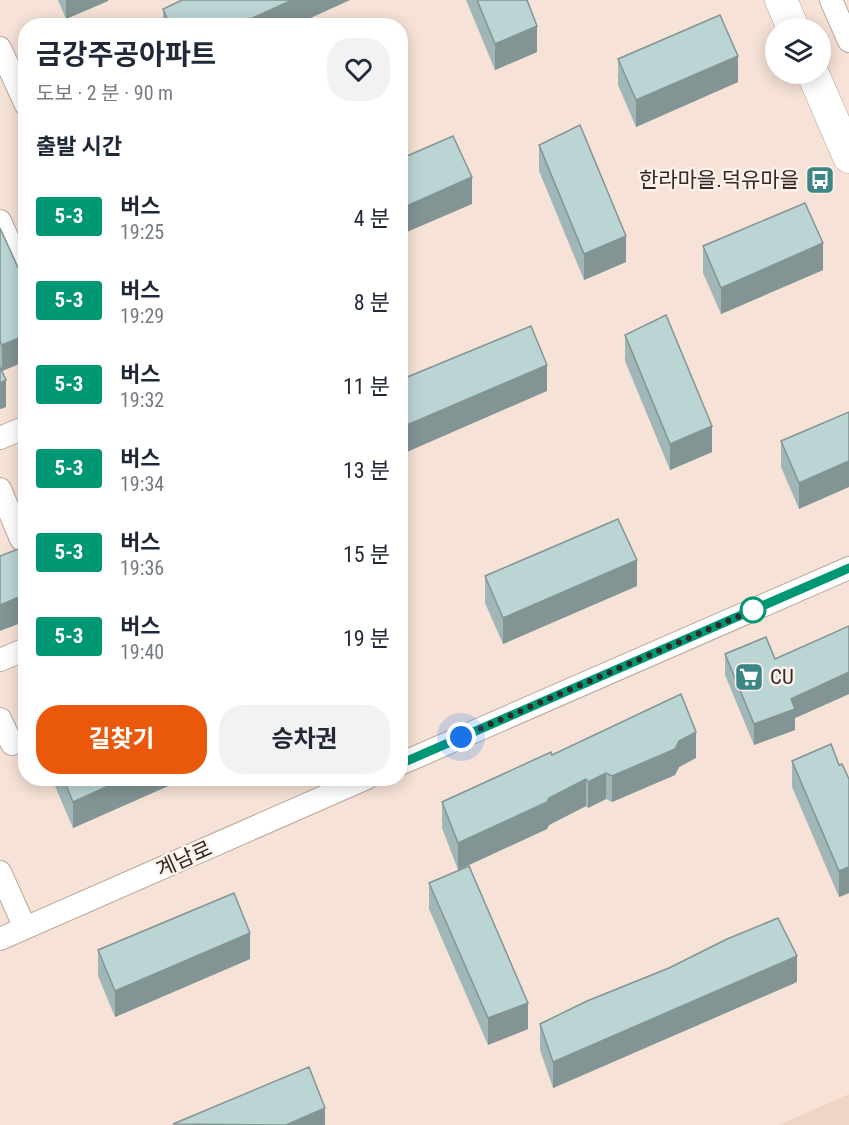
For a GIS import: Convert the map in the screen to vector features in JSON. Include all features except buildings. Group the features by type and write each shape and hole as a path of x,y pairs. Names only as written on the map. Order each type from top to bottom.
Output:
{"street":[{"path":"781,0 789,18"},
{"path":"831,0 849,41"},
{"path":"0,48 18,87"},
{"path":"817,84 849,157"},
{"path":"0,221 18,261"},
{"path":"0,438 18,430"},
{"path":"0,489 18,532"},
{"path":"408,760 849,567"},
{"path":"0,660 18,652"},
{"path":"0,719 12,744"},
{"name":"계남로","path":"0,939 327,787"},
{"path":"0,872 25,928"}],"shaded area":[{"path":"849,1094 849,1125 779,1125"}],"bus line":[{"name":"5-3","path":"408,761 849,568"}],"place":[{"name":"한라마을.덕유마을","path":"820,180"},
{"name":"CU","path":"749,677"}],"route":[{"path":"461,737 753,610"}]}
